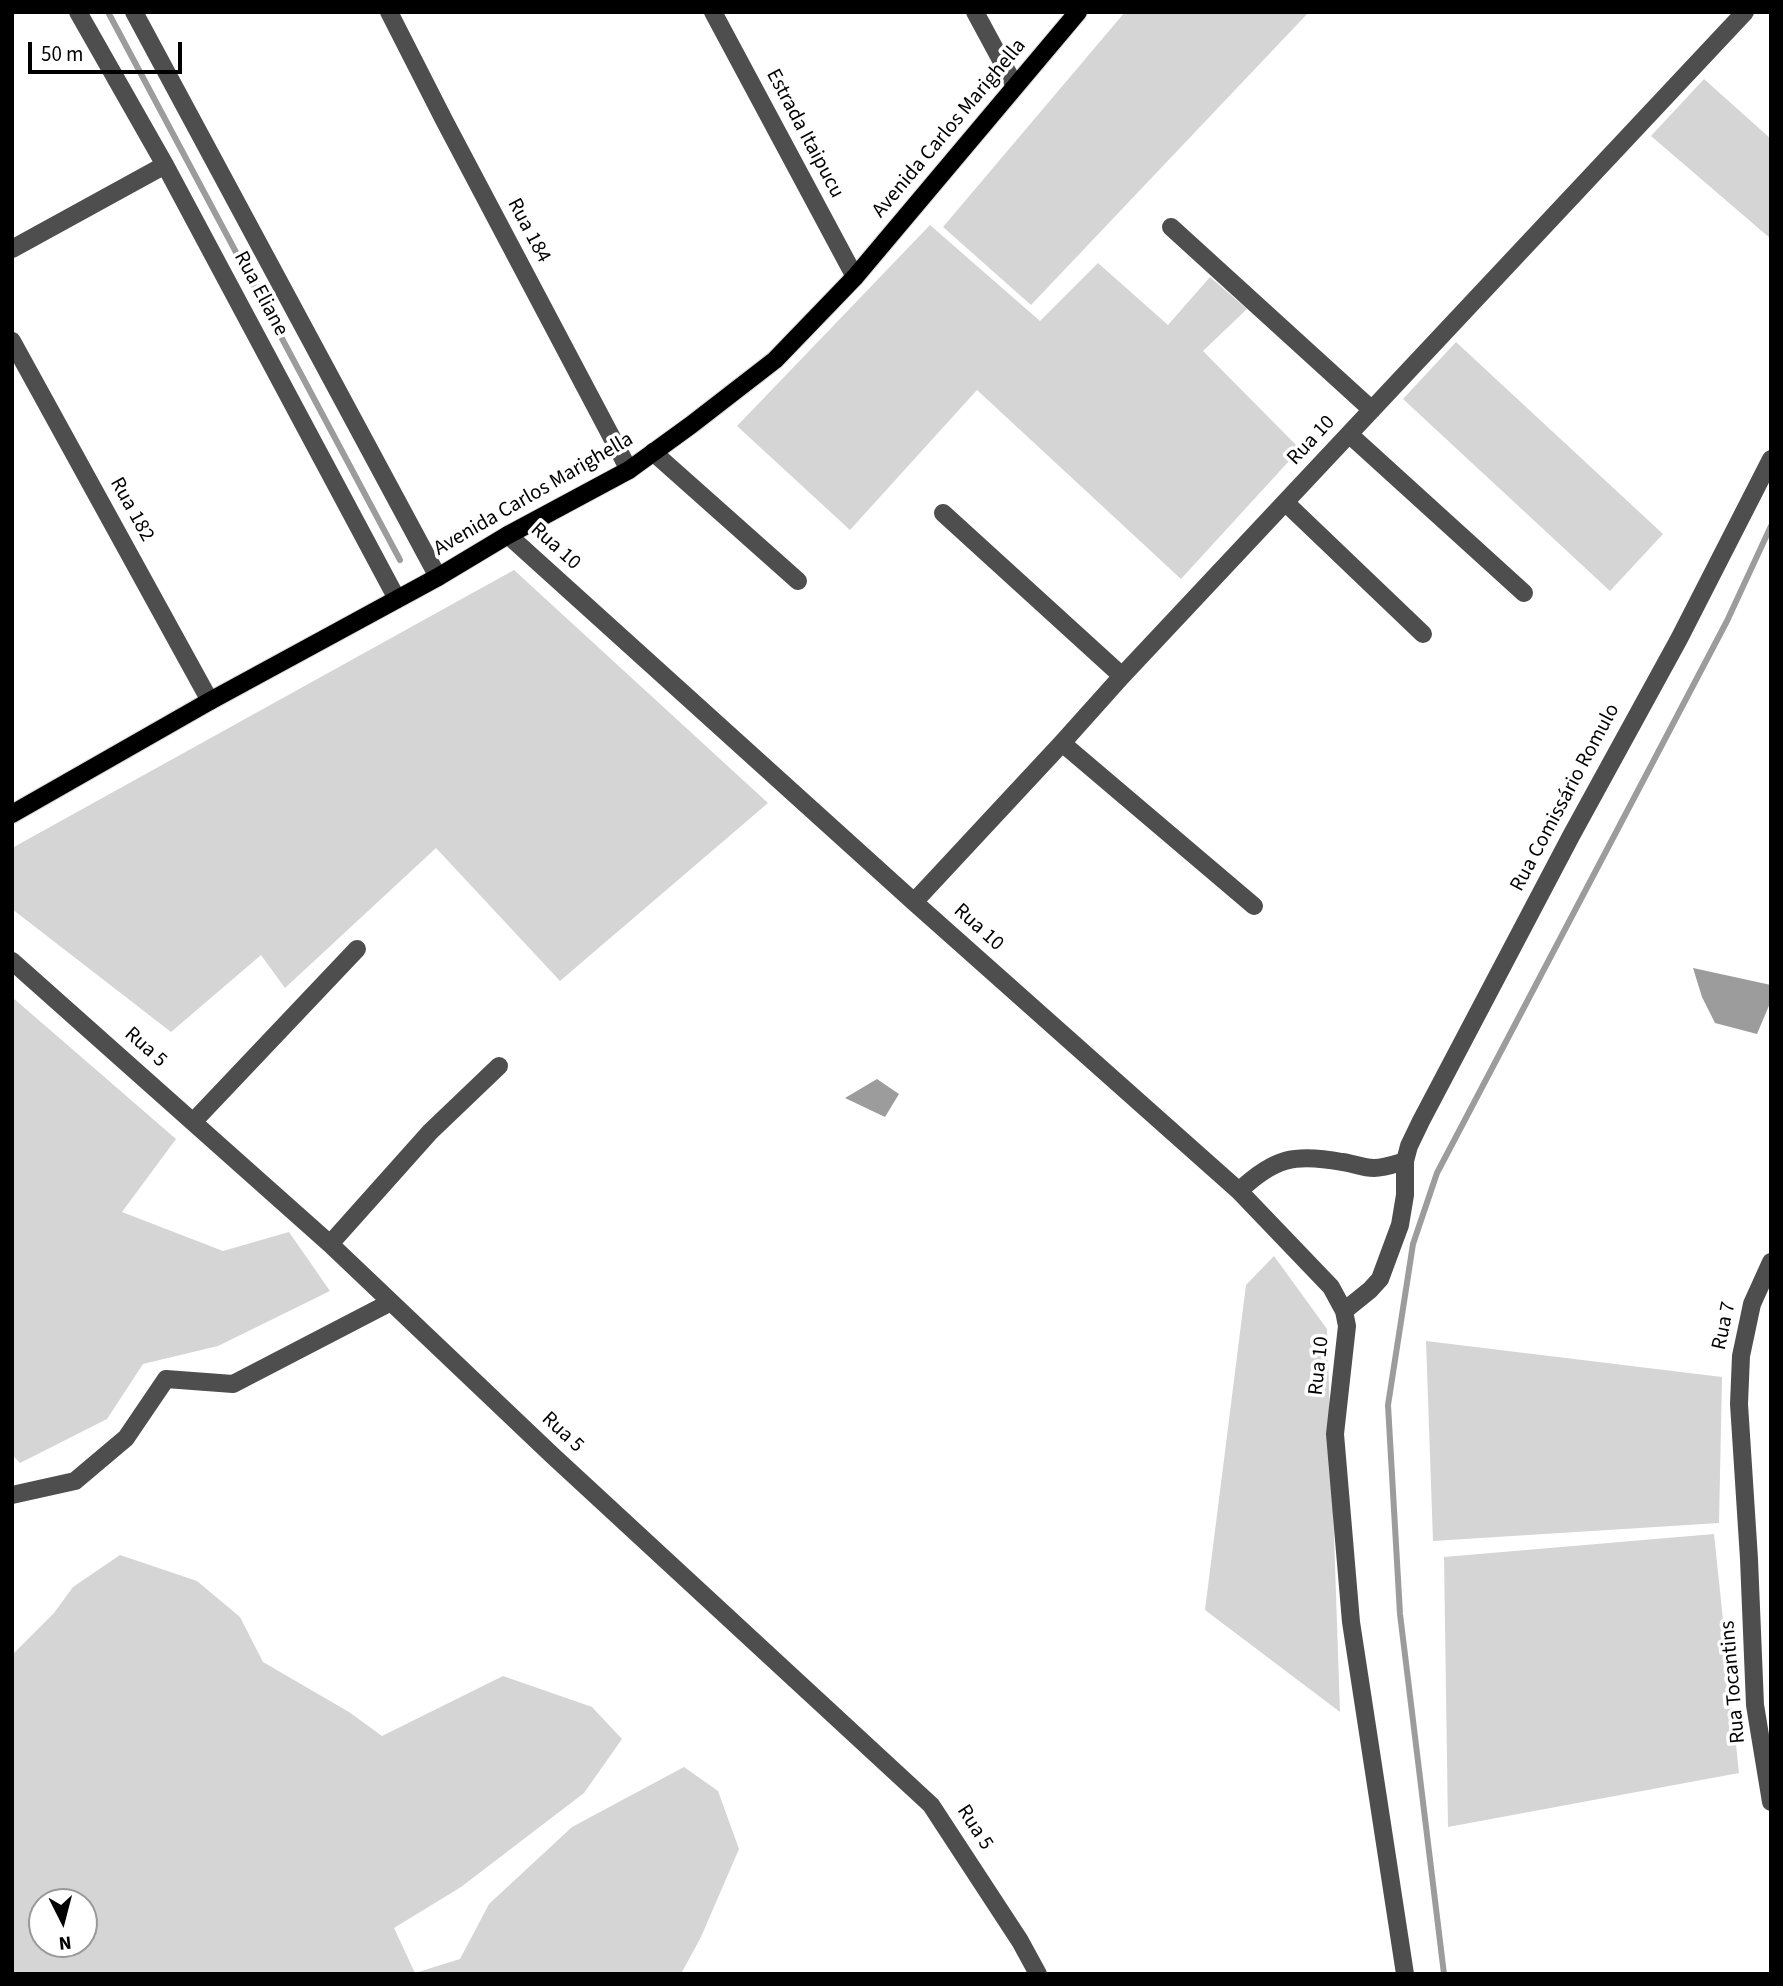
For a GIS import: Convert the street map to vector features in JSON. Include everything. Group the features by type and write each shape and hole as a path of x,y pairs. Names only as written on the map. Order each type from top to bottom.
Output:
{"main road":[{"name":"Avenida Carlos Marighella","path":"13,813 629,470 691,425 775,360 855,277 1078,12"}],"street":[{"name":"Rua Eliane","path":"78,12 165,165 397,599"},
{"name":"Rua Eliane","path":"134,12 438,577"},
{"name":"Rua 184","path":"389,12 629,470"},
{"name":"Estrada Itaipucu","path":"713,12 855,277"},
{"path":"975,12 1015,86"},
{"name":"Rua 10","path":"914,902 1122,676 1745,12"},
{"path":"12,249 165,165"},
{"path":"1171,227 1371,410"},
{"name":"Rua 182","path":"12,341 210,701"},
{"path":"1350,435 1524,593"},
{"path":"653,452 798,581"},
{"name":"Rua Comissário Romulo","path":"1344,1311 1380,1279 1400,1225 1405,1195 1405,1161 1409,1146 1571,836 1679,639 1771,458"},
{"path":"1286,503 1423,634"},
{"path":"943,513 1122,676"},
{"name":"Rua 10","path":"508,535 1239,1191 1331,1287 1344,1311 1347,1326 1335,1434 1351,1622 1405,1974"},
{"path":"1062,743 1254,906"},
{"path":"193,1122 358,949"},
{"name":"Rua 5","path":"12,961 330,1244 552,1455 931,1805 1020,1941 1038,1974"},
{"path":"330,1244 429,1132 499,1066"},
{"path":"1239,1191 1261,1172 1290,1158 1317,1158 1373,1168 1405,1161"},
{"name":"Rua 7","path":"1749,1559 1739,1404 1741,1356 1752,1304 1771,1262"},
{"path":"12,1495 75,1481 126,1438 166,1379 233,1384 391,1302"},
{"name":"Rua Tocantins","path":"1749,1559 1755,1705 1771,1801"}],"shaded area":[{"path":"1125,12 1309,12 1031,305 943,227"},
{"path":"1704,79 1771,139 1771,239 1651,136"},
{"path":"930,225 1040,321 1098,263 1168,325 1210,277 1247,309 1203,351 1300,449 1181,579 977,390 850,530 737,426"},
{"path":"1456,342 1663,534 1610,591 1403,399"},
{"path":"514,570 768,803 560,981 436,848 285,988 261,955 171,1032 12,909 12,848"},
{"path":"1693,968 1771,985 1771,1001 1757,1034 1715,1023 1702,997"},
{"path":"12,997 176,1139 122,1212 223,1251 289,1232 330,1291 218,1346 143,1364 107,1419 20,1463 12,1455"},
{"path":"877,1079 899,1094 885,1117 845,1098"},
{"path":"1274,1256 1327,1329 1340,1712 1205,1610 1246,1285"},
{"path":"1426,1341 1722,1377 1719,1523 1433,1541"},
{"path":"1714,1534 1739,1773 1448,1827 1444,1557"},
{"path":"120,1555 197,1581 240,1617 263,1662 349,1712 382,1736 503,1676 592,1707 622,1739 584,1793 461,1887 394,1928 415,1973 460,1959 489,1904 572,1827 684,1767 718,1791 739,1849 701,1937 681,1974 12,1974 12,1655 54,1613 73,1587"}],"waterway":[{"path":"108,12 400,560"},
{"path":"1444,1974 1400,1614 1388,1405 1413,1244 1437,1173 1727,621 1771,526"}]}
